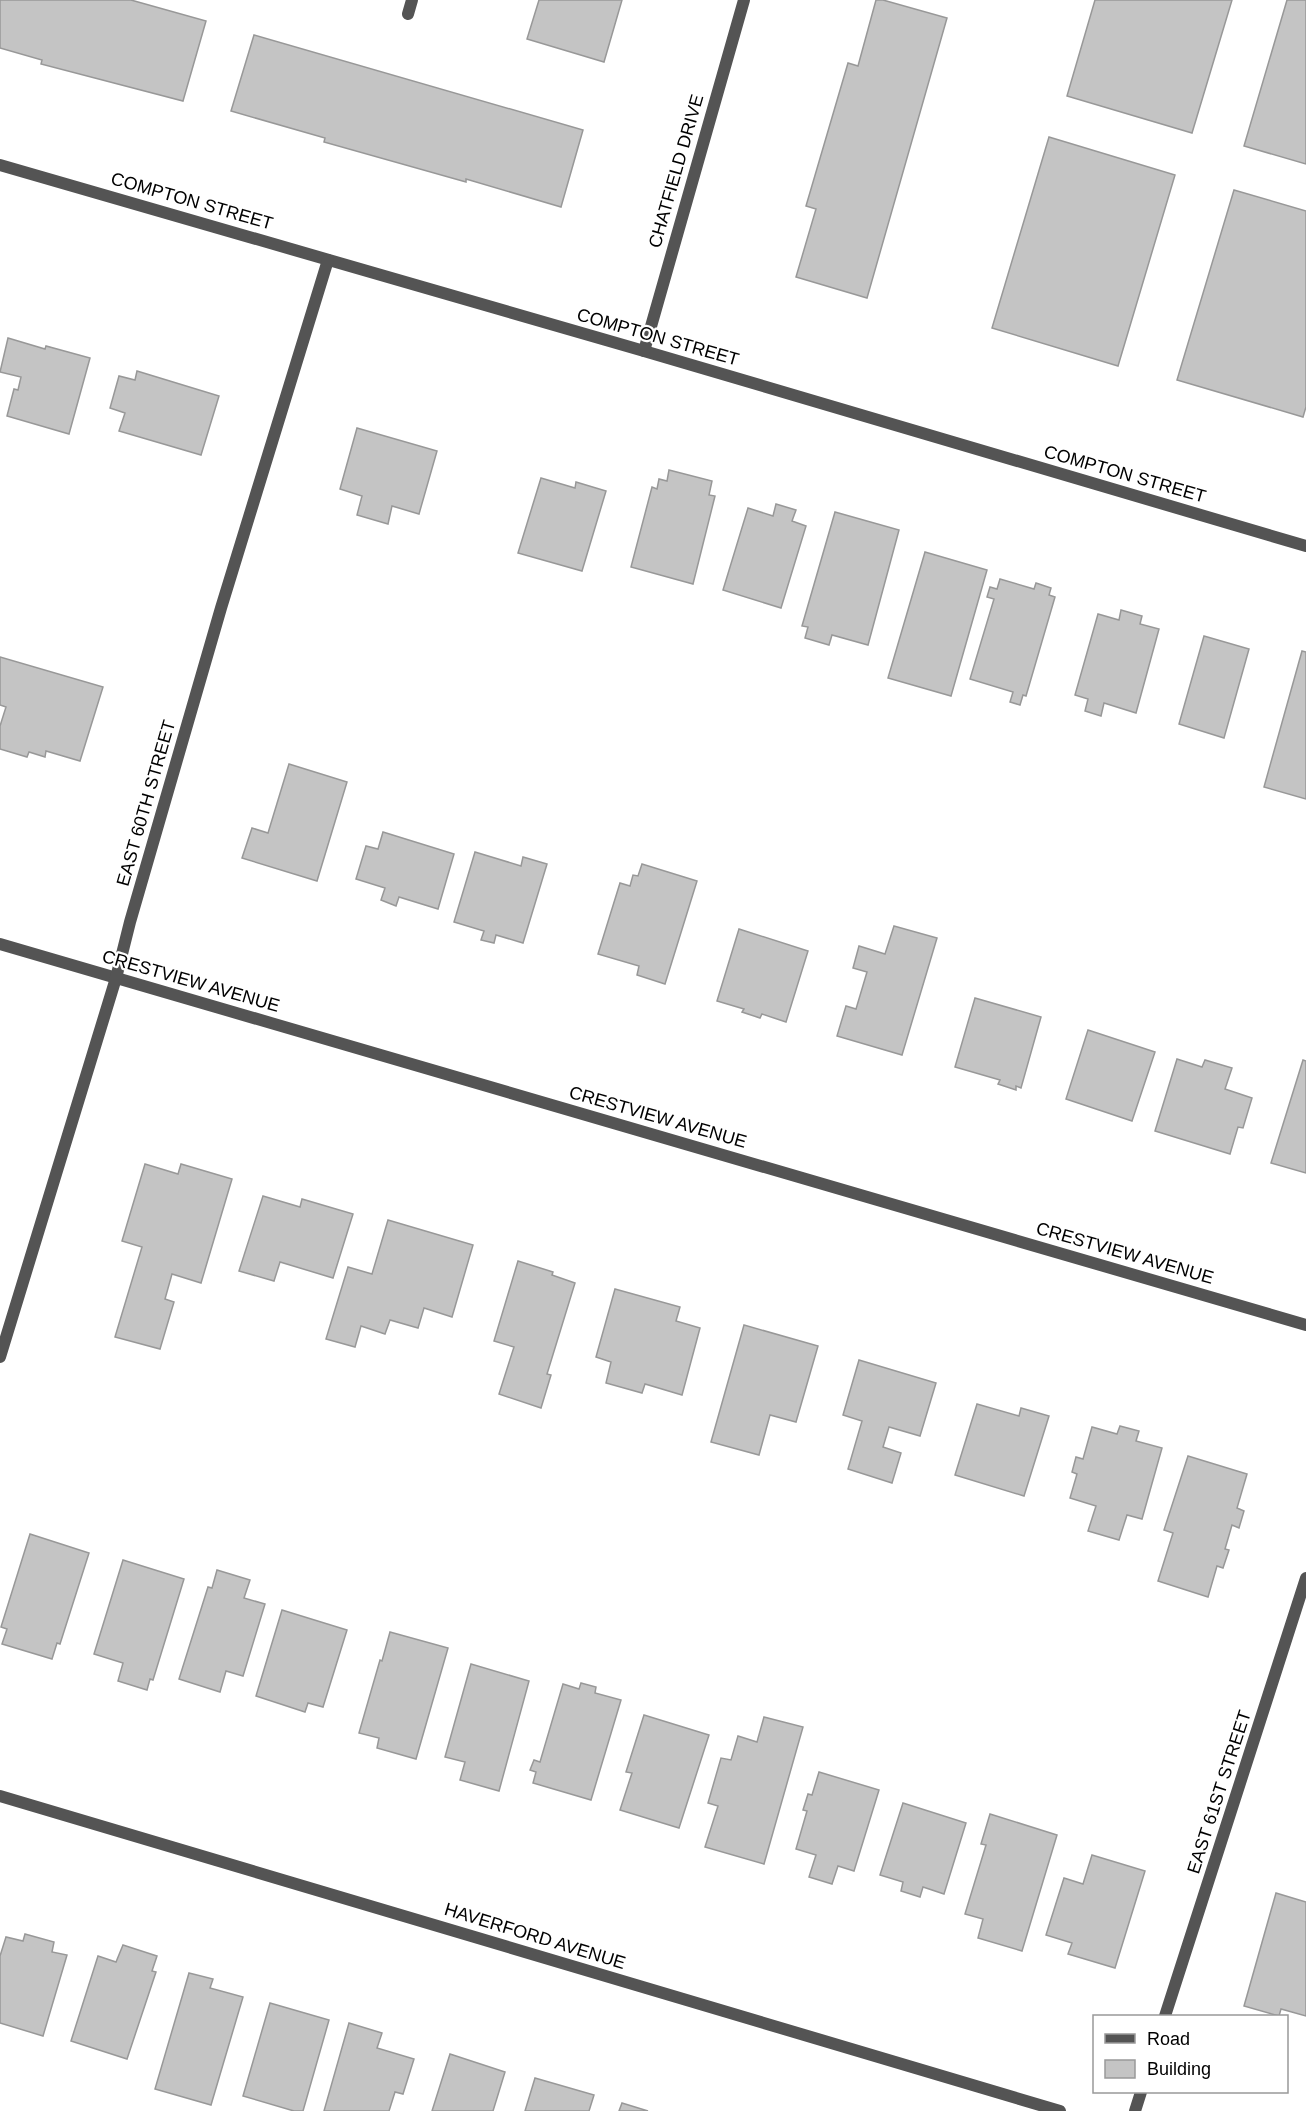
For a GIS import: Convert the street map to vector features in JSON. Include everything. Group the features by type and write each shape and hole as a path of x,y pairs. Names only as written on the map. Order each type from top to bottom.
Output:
{"street":[{"path":"408,14 412,0"},
{"name":"CHATFIELD DRIVE","path":"644,351 744,0"},
{"name":"COMPTON STREET","path":"0,165 1306,546"},
{"name":"EAST 60TH STREET","path":"0,1357 116,978 130,922 222,608 328,260"},
{"name":"CRESTVIEW AVENUE","path":"0,944 1306,1325"},
{"name":"EAST 61ST STREET","path":"1165,2015 1306,1578"},
{"name":"HAVERFORD AVENUE","path":"0,1796 1060,2111"},
{"path":"1135,2111 1140,2093"}],"building":[{"path":"0,0 131,0 206,21 183,101 41,64 42,60 0,48"},
{"path":"539,0 622,0 604,62 527,39"},
{"path":"876,0 947,18 867,298 796,277 816,209 806,206 848,63 858,66"},
{"path":"1095,0 1232,0 1192,133 1067,96"},
{"path":"1287,0 1306,0 1306,164 1244,146"},
{"path":"254,35 583,130 561,207 466,179 466,182 324,142 325,138 231,111"},
{"path":"1049,137 1175,175 1118,366 992,328"},
{"path":"1234,190 1306,211 1306,407 1303,417 1177,380"},
{"path":"8,338 45,349 46,346 90,358 69,434 7,416 14,389 18,390 21,377 0,372"},
{"path":"137,371 219,396 201,455 119,431 125,413 110,408 119,376 135,380"},
{"path":"357,428 437,451 419,514 392,506 388,524 357,515 362,496 340,489"},
{"path":"669,470 712,481 709,495 715,496 693,584 631,567 652,487 657,489 659,479 667,481"},
{"path":"541,478 575,488 576,482 606,491 582,571 518,553"},
{"path":"776,504 796,510 792,521 806,526 781,608 723,590 748,508 773,516"},
{"path":"835,512 899,530 868,645 832,635 829,645 805,638 808,627 802,626"},
{"path":"925,552 987,570 951,696 888,678"},
{"path":"1000,579 1034,589 1036,583 1051,588 1049,595 1055,597 1026,696 1023,695 1020,705 1010,702 1013,692 970,679 994,599 987,597 990,587 997,589"},
{"path":"1121,610 1142,616 1140,624 1159,629 1136,713 1104,703 1101,716 1085,711 1088,699 1075,695 1098,614 1119,620"},
{"path":"1204,636 1249,649 1224,738 1179,724"},
{"path":"1302,651 1306,652 1306,799 1264,787"},
{"path":"0,657 103,687 80,761 46,751 45,757 29,752 27,757 0,749 0,726 6,707 0,705"},
{"path":"289,764 347,782 317,881 242,858 252,828 268,833"},
{"path":"383,832 454,854 438,909 399,897 396,906 381,900 385,888 356,879 366,846 378,849"},
{"path":"475,852 521,866 523,857 547,864 523,943 496,935 494,943 481,940 484,931 454,922"},
{"path":"642,864 697,881 665,984 637,975 639,966 598,954 620,883 630,886 633,875 638,876"},
{"path":"894,926 937,938 902,1055 837,1036 846,1006 856,1009 867,972 853,968 859,946 885,954"},
{"path":"739,929 808,951 786,1022 762,1014 760,1018 742,1012 744,1009 717,1001"},
{"path":"975,998 1041,1017 1021,1088 1016,1086 1016,1090 998,1084 1000,1080 955,1067"},
{"path":"1088,1030 1155,1052 1132,1121 1066,1099"},
{"path":"1177,1059 1202,1067 1205,1060 1232,1068 1225,1089 1252,1098 1243,1128 1238,1127 1230,1154 1155,1131"},
{"path":"1303,1060 1306,1061 1306,1173 1271,1163"},
{"path":"145,1164 178,1174 181,1164 232,1179 201,1283 172,1274 165,1299 174,1302 160,1349 115,1337 142,1247 122,1241"},
{"path":"263,1196 300,1207 302,1199 353,1214 333,1278 280,1262 274,1281 239,1271"},
{"path":"388,1220 473,1245 452,1317 424,1308 418,1328 390,1320 385,1334 361,1326 355,1347 326,1339 348,1267 372,1274"},
{"path":"518,1261 553,1272 552,1275 575,1283 547,1374 551,1375 541,1408 499,1394 514,1347 494,1341"},
{"path":"615,1289 680,1307 676,1321 700,1328 682,1395 645,1384 642,1393 606,1383 611,1362 596,1357"},
{"path":"744,1325 818,1346 796,1422 770,1415 759,1455 711,1442"},
{"path":"859,1360 936,1383 920,1436 889,1427 883,1447 901,1453 892,1483 848,1469 862,1421 843,1415"},
{"path":"977,1404 1019,1416 1021,1408 1049,1416 1024,1496 955,1475"},
{"path":"1120,1426 1139,1431 1136,1441 1162,1448 1142,1519 1127,1515 1119,1540 1088,1531 1096,1506 1070,1498 1077,1474 1072,1472 1076,1457 1083,1459 1092,1427 1117,1434"},
{"path":"1188,1456 1247,1474 1237,1508 1244,1511 1239,1528 1232,1525 1225,1549 1229,1550 1223,1568 1217,1566 1208,1597 1158,1581 1173,1533 1164,1530"},
{"path":"30,1534 89,1553 60,1644 57,1643 52,1659 2,1644 7,1629 1,1627"},
{"path":"123,1560 184,1579 153,1680 150,1679 147,1690 118,1681 123,1663 94,1654"},
{"path":"217,1570 250,1580 244,1598 265,1604 243,1676 226,1671 220,1692 179,1679 208,1587 212,1588"},
{"path":"282,1610 347,1630 323,1707 308,1703 305,1712 256,1696"},
{"path":"390,1632 448,1648 416,1759 377,1748 379,1738 359,1733"},
{"path":"471,1664 529,1681 499,1791 460,1780 465,1762 445,1757"},
{"path":"581,1683 596,1687 595,1693 621,1700 591,1800 533,1783 536,1772 530,1770 534,1760 540,1762 563,1684 579,1689"},
{"path":"644,1715 709,1735 679,1828 620,1810 632,1773 626,1772"},
{"path":"764,1717 803,1727 764,1864 705,1847 718,1806 708,1803 721,1758 731,1760 738,1736 757,1742"},
{"path":"819,1772 879,1790 854,1871 838,1866 832,1884 809,1877 816,1855 796,1849 807,1811 803,1810 808,1794 812,1795"},
{"path":"903,1803 966,1823 944,1894 923,1887 920,1897 901,1891 903,1882 880,1875"},
{"path":"990,1814 1057,1835 1022,1951 978,1938 983,1919 965,1914 986,1845 981,1844"},
{"path":"1092,1855 1145,1871 1115,1968 1068,1954 1072,1943 1046,1935 1064,1878 1083,1884"},
{"path":"1276,1893 1306,1902 1306,2016 1281,2009 1279,2015 1276,2015 1244,2006"},
{"path":"25,1934 54,1942 52,1952 67,1955 43,2036 0,2023 0,1956 6,1937 23,1941"},
{"path":"123,1945 157,1956 152,1971 156,1972 127,2059 71,2041 98,1956 116,1962"},
{"path":"189,1973 213,1979 210,1988 243,1997 211,2105 155,2089"},
{"path":"270,2003 329,2020 303,2111 294,2111 243,2096"},
{"path":"349,2023 382,2033 377,2048 414,2059 403,2094 395,2092 389,2111 324,2111"},
{"path":"450,2054 505,2072 493,2111 432,2111"},
{"path":"535,2078 594,2095 589,2111 525,2111"},
{"path":"622,2103 648,2111 619,2111"}]}
